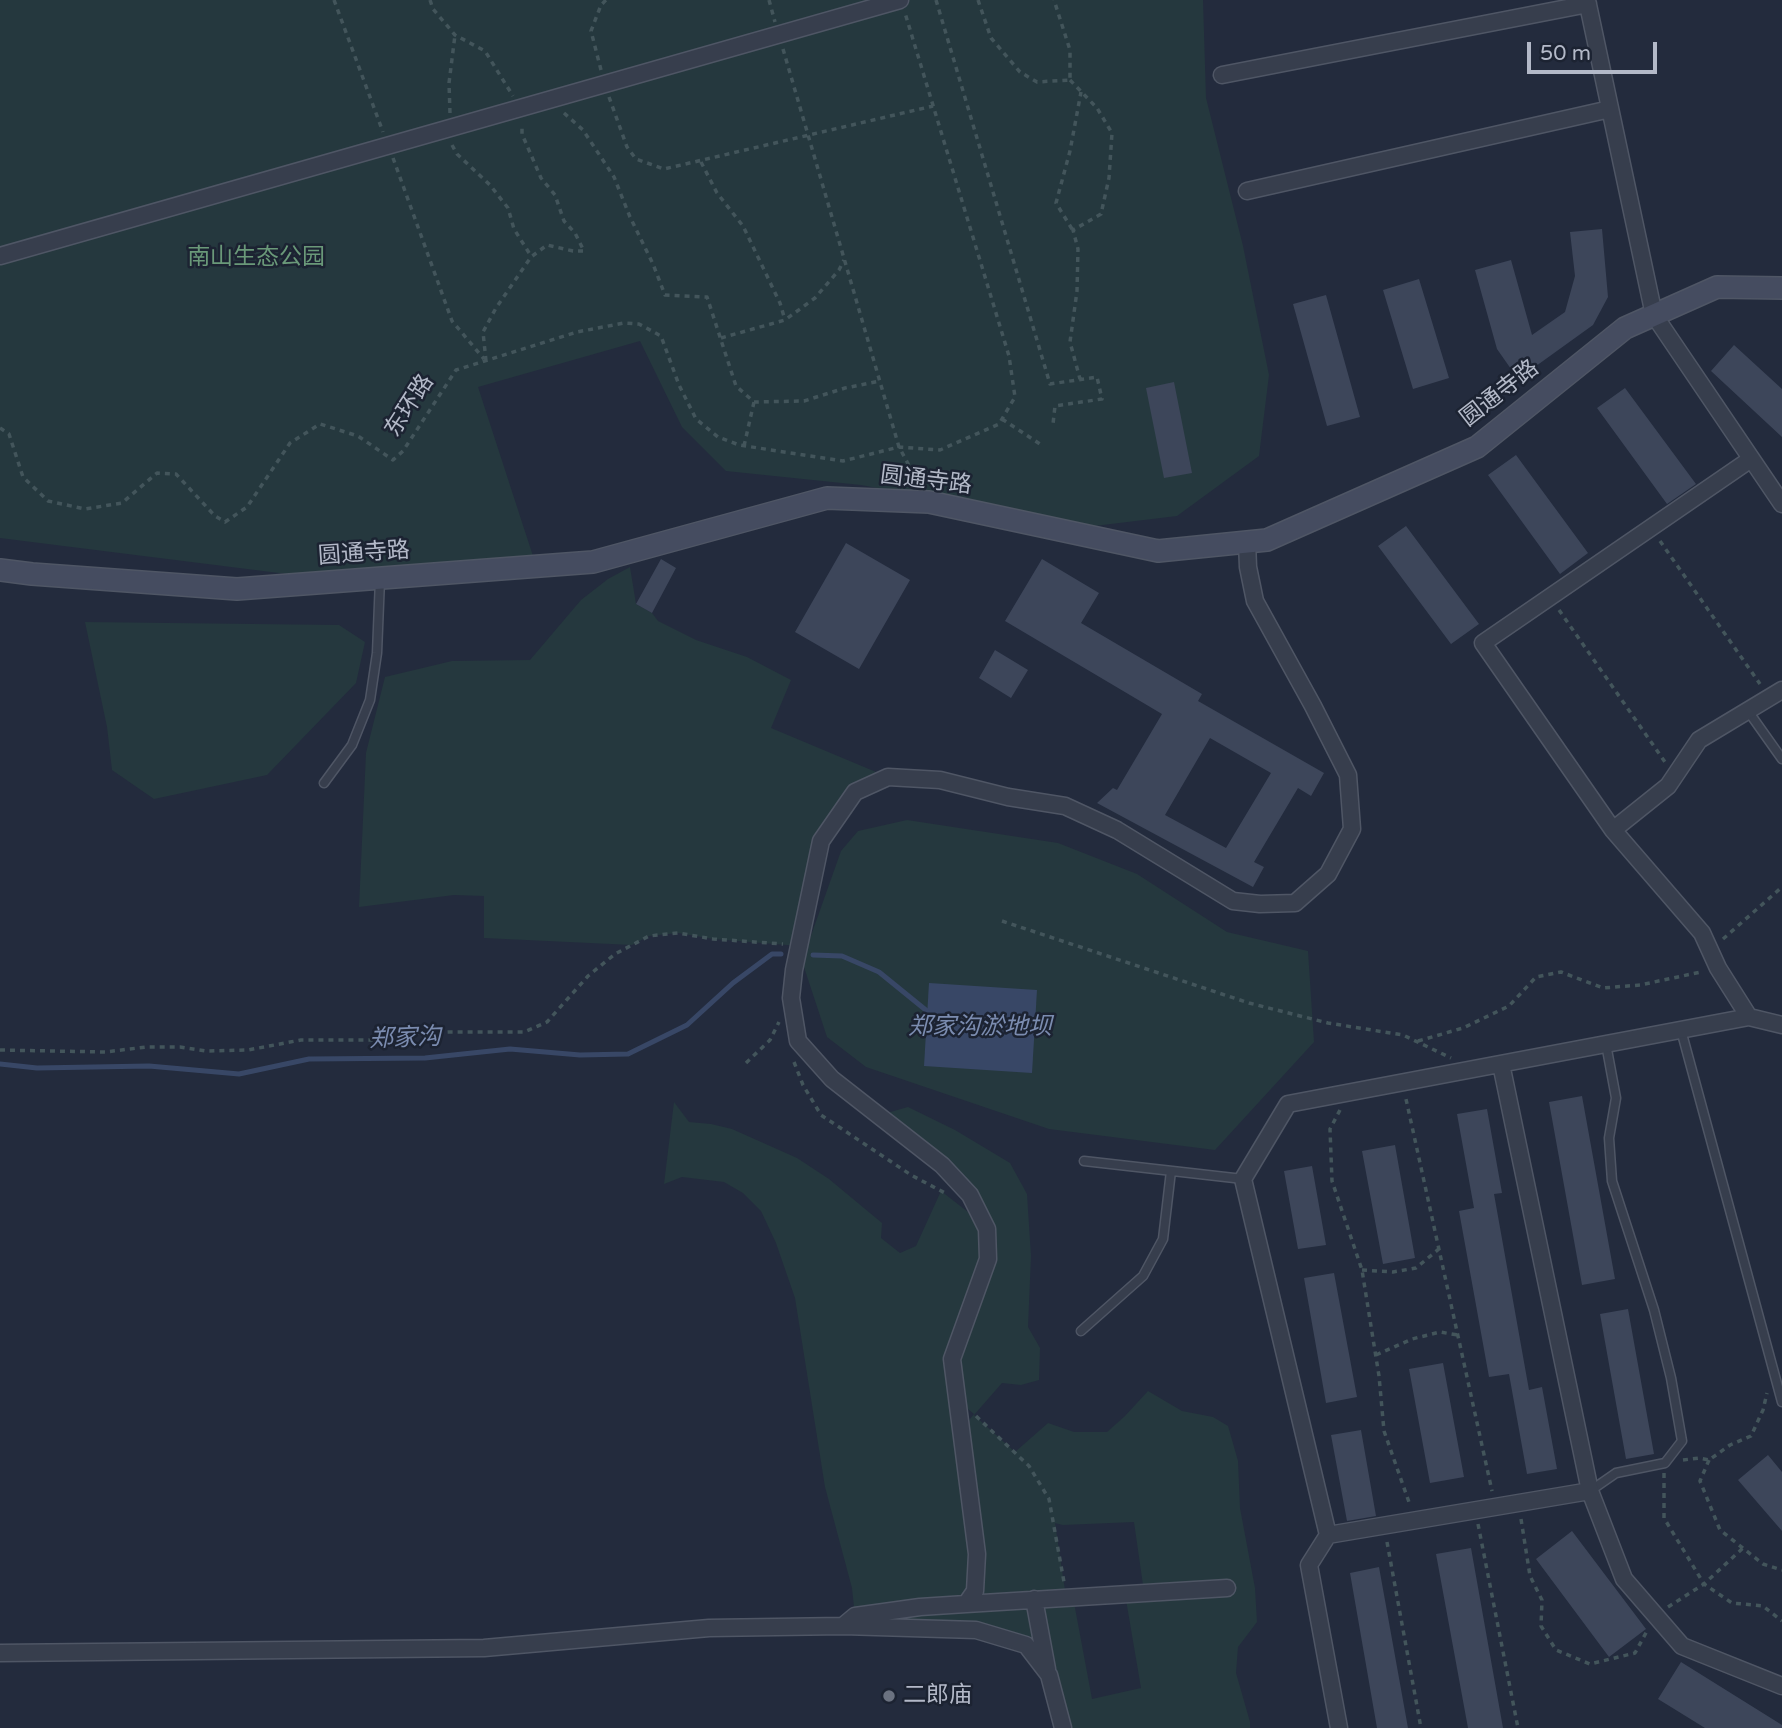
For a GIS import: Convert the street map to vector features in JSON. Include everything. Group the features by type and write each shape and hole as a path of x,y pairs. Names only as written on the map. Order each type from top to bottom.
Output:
{"street":[{"path":"1222,75 1588,2 1654,315 1782,504"},
{"path":"0,256 779,35 902,6"},
{"path":"1247,191 1610,109"},
{"name":"圆通寺路","path":"0,570 237,589 593,562 827,498 929,502 1158,551 1267,540 1476,447 1625,328 1717,287 1782,288"},
{"path":"1749,1017 1717,968 1702,933 1613,830 1483,643 1751,459"},
{"path":"966,1604 975,1591 977,1554 952,1359 988,1259 987,1228 970,1195 942,1165 832,1079 797,1041 791,999 821,841 855,792 888,777 940,780 1007,797 1065,806 1117,830 1233,901 1260,905 1295,903 1328,874 1352,829 1348,775 1314,706 1255,601 1248,566 1247,542"},
{"path":"1613,830 1668,786 1699,740 1776,694"},
{"path":"1339,1728 1309,1565 1328,1535 1243,1179 1288,1104 1749,1017 1782,1024"},
{"path":"1501,1064 1590,1491 1624,1579 1682,1646 1782,1686"},
{"path":"1328,1535 1590,1491"},
{"path":"843,1626 855,1616 920,1607 1227,1588"},
{"path":"1034,1599 1063,1728"},
{"path":"0,1653 484,1648 709,1629 843,1626 976,1630 1026,1645 1049,1675"}],"lane":[{"path":"324,783 352,745 370,701 377,653 380,579"},
{"path":"1748,710 1782,759"},
{"path":"1682,1030 1782,1402"},
{"path":"1590,1491 1616,1473 1665,1463 1682,1441 1671,1378 1654,1310 1612,1181 1609,1138 1616,1098 1606,1044"},
{"path":"1084,1161 1243,1179"},
{"path":"1082,1331 1143,1276 1163,1239 1171,1171"}],"path":[{"path":"334,0 452,321 486,361"},
{"path":"430,0 433,9 455,35 485,51 507,89 522,108 522,134 530,155 541,178 555,195 564,221 575,233 584,251 547,244 531,257 483,332 486,361"},
{"path":"606,0 601,5 591,31 604,84 627,147 636,159 664,170 933,106"},
{"path":"769,0 899,447 929,502"},
{"path":"936,0 1050,384 1097,377 1102,399 1055,406 1053,424"},
{"path":"978,0 991,38 1020,72 1037,82 1070,80"},
{"path":"1054,0 1070,50 1070,80 1097,108 1112,132 1110,167 1101,214 1073,230"},
{"path":"902,6 1009,356 1015,397 1002,419 1043,446"},
{"path":"455,35 449,83 450,142 457,154 491,185 508,208 514,229 531,257"},
{"path":"1080,379 1070,342 1077,291 1078,249 1073,230 1056,204 1082,92"},
{"path":"550,100 583,130 614,177 665,295 707,297 736,387 754,402 804,401 845,388 880,381"},
{"path":"701,162 718,193 743,226 780,303 785,320"},
{"path":"720,338 785,320 815,298 839,270 844,259"},
{"name":"东环路","path":"0,428 9,435 23,477 48,501 86,509 122,503 157,473 176,474 215,516 225,522 247,507 290,443 320,424 358,436 393,460 403,452 456,370 577,332 624,323 639,324 661,336 695,419 718,437 744,446 843,461 899,447 940,450 999,424 1002,419"},
{"path":"744,446 754,402"},
{"path":"1651,528 1776,694"},
{"path":"1550,597 1675,776"},
{"path":"1710,951 1782,887"},
{"path":"1002,922 1248,1003 1328,1023 1403,1035 1475,1069"},
{"path":"0,1050 105,1052 146,1047 180,1047 206,1051 248,1050 301,1041 387,1040 417,1033 524,1032 547,1022 580,984 615,954 649,936 678,933 713,939 799,946"},
{"path":"1416,1041 1463,1028 1509,1006 1536,977 1561,972 1603,988 1640,985 1717,968"},
{"path":"746,1063 770,1040 780,1020 783,1030"},
{"path":"794,1062 803,1085 821,1115 911,1175 975,1207"},
{"path":"1402,1083 1495,1507"},
{"path":"1350,1093 1330,1129 1332,1181 1362,1270 1376,1355 1384,1431 1416,1520"},
{"path":"1362,1270 1393,1272 1416,1268 1440,1248"},
{"path":"1376,1355 1412,1339 1440,1332 1458,1335"},
{"path":"1774,1375 1751,1436 1730,1445 1709,1460 1700,1482 1720,1530 1763,1564 1782,1570"},
{"path":"957,1401 998,1435 1028,1466 1049,1499 1066,1598"},
{"path":"1709,1460 1699,1458 1665,1463 1664,1518 1704,1584 1732,1603 1763,1606 1782,1621"},
{"path":"1518,1503 1530,1576 1542,1600 1541,1626 1556,1650 1590,1664 1635,1653 1655,1616 1704,1584 1742,1548"},
{"path":"1475,1510 1518,1728"},
{"path":"1384,1526 1421,1728"}],"green space":[{"name":"南山生态公园","path":"0,0 1203,0 1206,98 1243,246 1269,375 1259,456 1177,516 1086,527 861,485 726,471 682,427 640,341 478,387 533,556 287,574 0,538"},
{"path":"630,567 636,604 652,613 658,621 696,640 747,657 791,680 771,728 888,777 855,792 821,841 799,946 713,939 678,933 649,936 632,945 484,938 484,896 454,895 359,907 366,753 385,677 452,661 530,660 581,600 608,579"},
{"path":"85,622 339,625 365,642 356,683 267,775 154,799 112,770 107,727"},
{"path":"907,820 1058,843 1137,874 1227,932 1308,951 1314,1042 1215,1150 1049,1129 866,1067 827,1037 802,961 841,851 858,831"},
{"path":"674,1102 689,1122 732,1129 797,1158 829,1179 882,1223 881,1238 900,1253 916,1246 941,1191 968,1212 979,1232 980,1260 968,1288 954,1350 988,1259 970,1195 880,1115 908,1107 955,1130 1010,1163 1027,1194 1031,1256 1028,1327 1040,1348 1039,1380 1021,1385 1002,1383 974,1415 1015,1452 1048,1423 1074,1432 1107,1432 1148,1391 1182,1411 1213,1417 1228,1426 1238,1461 1240,1508 1255,1588 1257,1622 1238,1647 1236,1673 1250,1728 1063,1728 1049,1675 1026,1645 855,1616 852,1588 825,1487 795,1298 776,1243 761,1211 743,1193 724,1182 682,1177 664,1184","holes":["958,1401 974,1414 962,1429","1134,1522 1144,1592 1125,1594 1141,1688 1092,1699 1073,1597 1066,1597 1055,1523 1063,1525"]}],"water":[{"name":"郑家沟淤地坝","path":"929,983 1037,990 1032,1073 924,1066"}],"building":[{"path":"1602,229 1608,297 1593,325 1518,379 1497,349 1475,270 1511,260 1532,335 1565,312 1575,276 1570,232"},
{"path":"1419,279 1449,378 1413,389 1383,290"},
{"path":"1326,295 1360,417 1327,426 1293,304"},
{"path":"1734,345 1782,389 1782,437 1711,371"},
{"path":"1174,382 1192,473 1164,478 1146,388"},
{"path":"1625,388 1696,484 1667,504 1597,408"},
{"path":"1516,455 1588,553 1560,574 1488,475"},
{"path":"1406,526 1479,624 1451,644 1378,546"},
{"path":"846,543 910,580 859,669 795,632"},
{"path":"661,559 676,568 652,613 636,604"},
{"path":"1042,559 1099,593 1081,623 1202,694 1198,701 1324,773 1311,796 1298,788 1254,862 1264,867 1253,887 1097,803 1113,788 1117,790 1162,714 1005,621","holes":["1210,738 1271,773 1226,848 1165,815"]},
{"path":"995,650 1028,670 1011,698 979,678"},
{"path":"1582,1096 1615,1279 1582,1285 1549,1102"},
{"path":"1487,1109 1502,1193 1494,1194 1529,1390 1542,1387 1557,1469 1527,1474 1509,1374 1489,1377 1459,1211 1474,1208 1457,1114"},
{"path":"1395,1145 1415,1258 1383,1264 1362,1151"},
{"path":"1312,1166 1326,1245 1298,1249 1284,1171"},
{"path":"1334,1273 1357,1397 1326,1403 1304,1278"},
{"path":"1628,1309 1654,1454 1626,1459 1600,1314"},
{"path":"1443,1363 1464,1477 1430,1483 1409,1369"},
{"path":"1361,1430 1376,1516 1347,1521 1331,1435"},
{"path":"1768,1455 1782,1472 1782,1531 1738,1480"},
{"path":"1572,1531 1646,1629 1609,1657 1536,1559"},
{"path":"1471,1548 1503,1728 1468,1728 1436,1554"},
{"path":"1379,1567 1408,1728 1377,1728 1350,1573"},
{"path":"1681,1662 1782,1725 1782,1728 1705,1728 1658,1699"}],"waterway":[{"name":"郑家沟","path":"0,1064 37,1068 149,1066 239,1074 309,1059 425,1058 510,1049 580,1055 628,1054 687,1025 733,983 772,954 781,954"},
{"name":"郑家沟","path":"813,955 842,956 879,972 927,1011"}],"place":[{"name":"二郎庙","path":"889,1696"}]}
